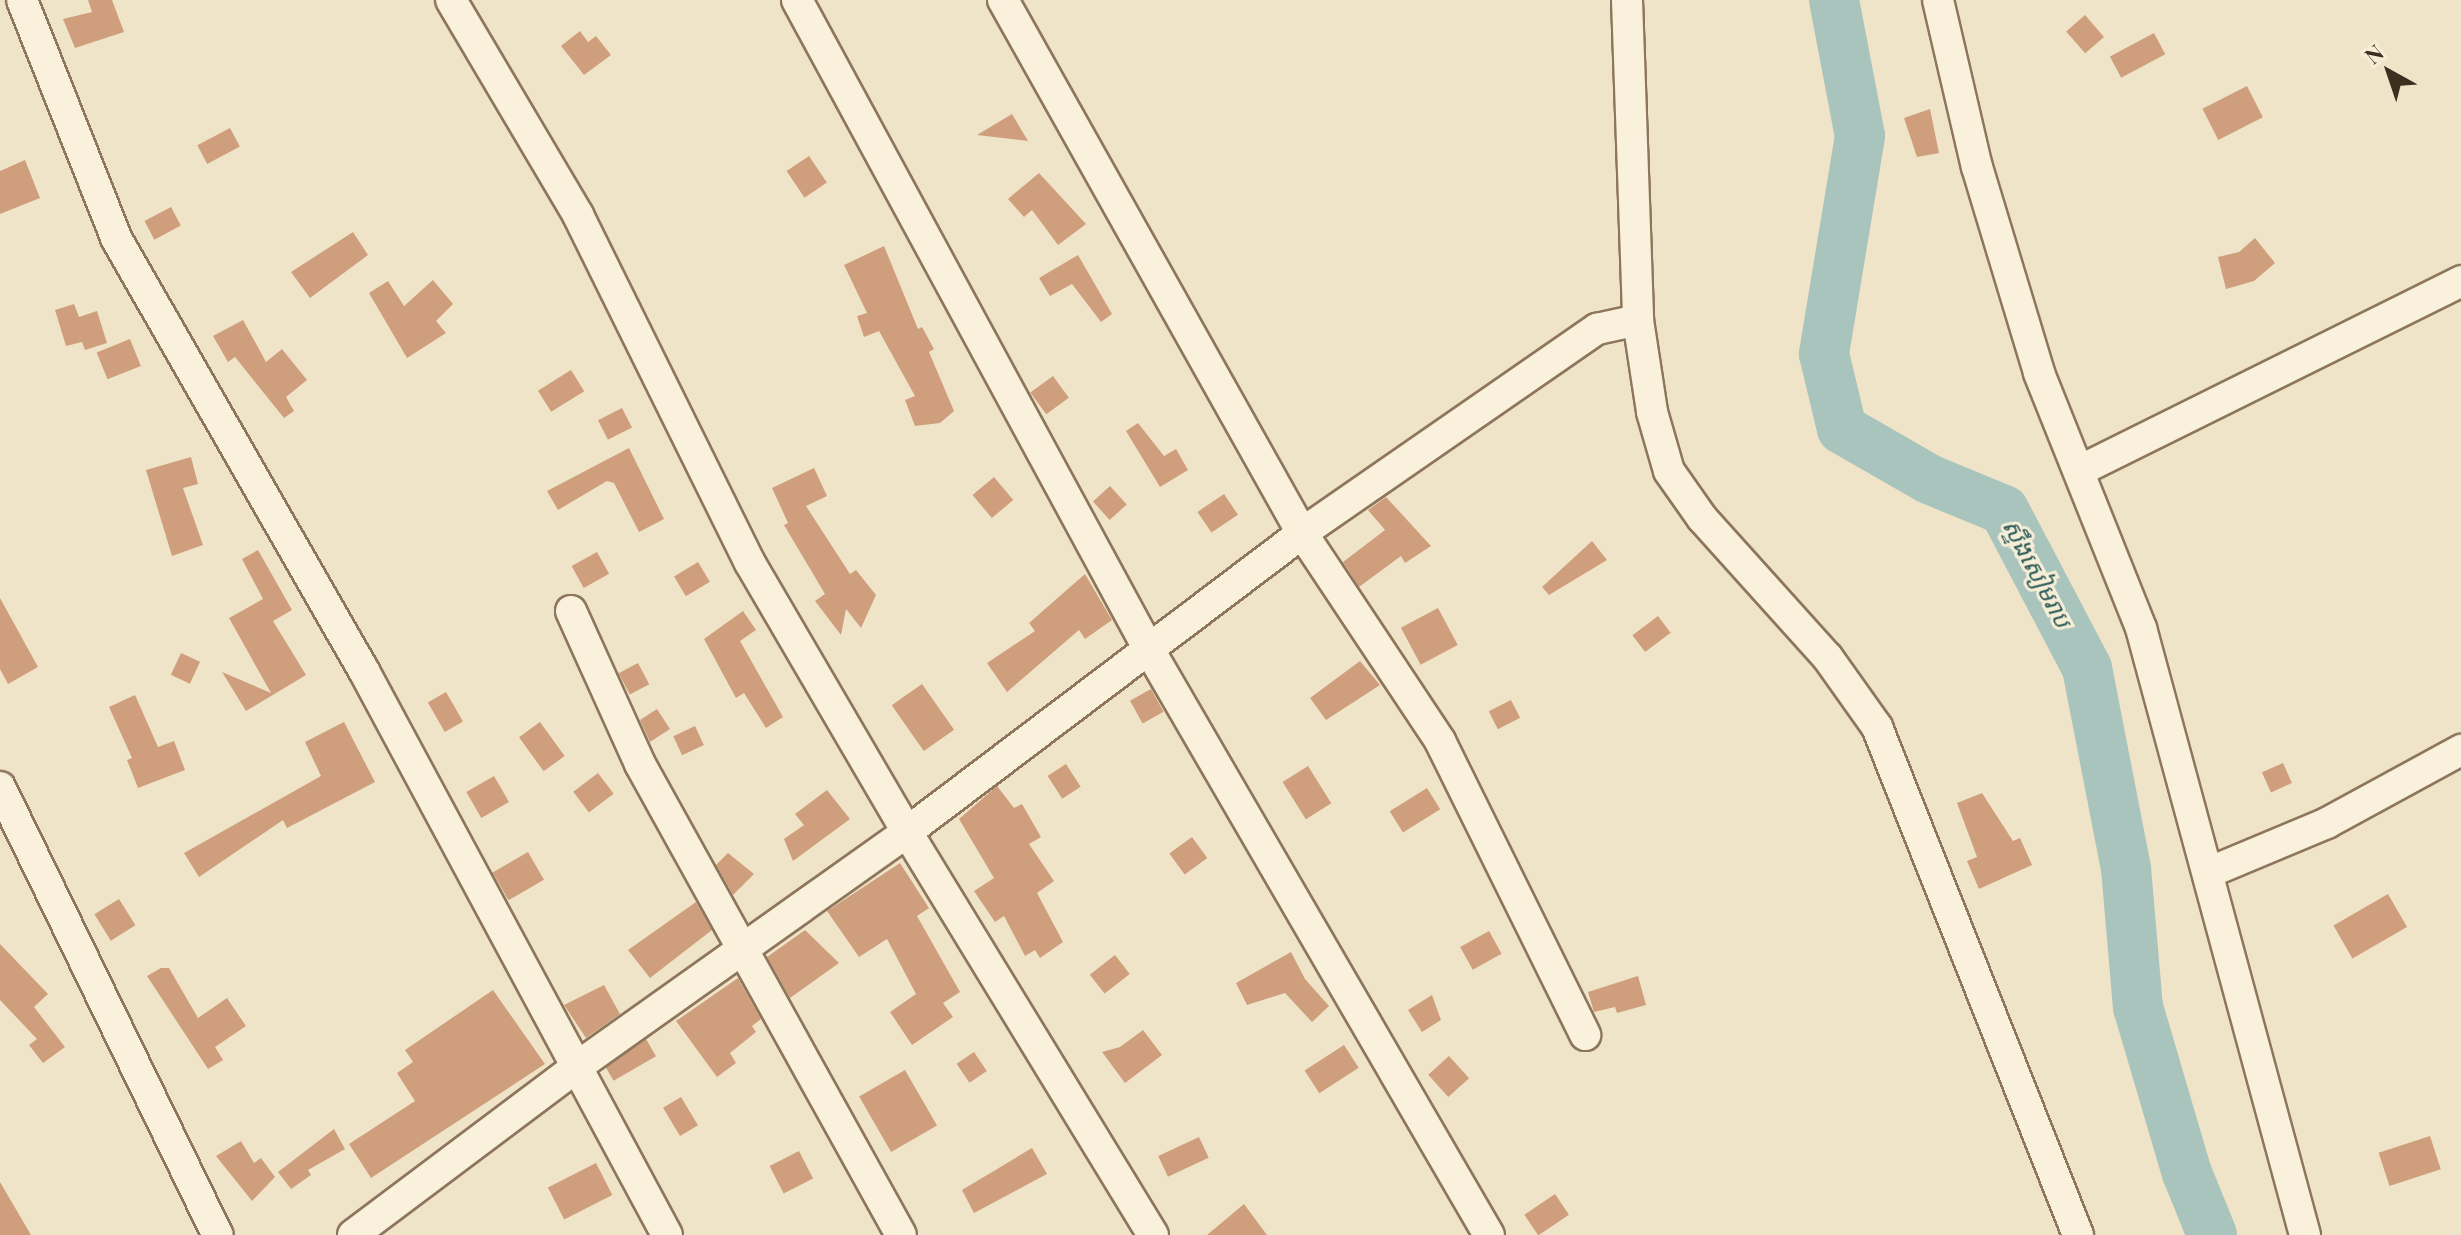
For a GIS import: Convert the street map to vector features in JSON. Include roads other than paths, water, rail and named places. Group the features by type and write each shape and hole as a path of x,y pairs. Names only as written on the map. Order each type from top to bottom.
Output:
{"street":[{"path":"22,0 116,238 364,671 667,1235"},
{"path":"797,0 1147,646 1489,1235"},
{"path":"1003,0 1302,533 1440,741 1585,1035"},
{"path":"1627,0 1638,320 1652,412 1674,480 1702,518 1828,658 1877,727 2078,1235"},
{"path":"1938,0 1977,167 2039,373 2141,628 2210,872 2305,1235"},
{"path":"457,3 578,215 750,563 907,832 1153,1235"},
{"path":"2079,471 2461,281"},
{"path":"353,1235 578,1066 907,832 1147,646 1302,533 1597,329 1638,320"},
{"path":"571,611 640,764 901,1235"},
{"path":"2210,872 2327,823 2461,750"},
{"path":"0,787 218,1235"}],"waterway":[{"name":"ស្ទឹងសៀមរាប","path":"1834,0 1860,136 1824,354 1842,429 1929,479 2004,510 2087,668 2126,868 2138,1007 2187,1173 2212,1235"}]}
